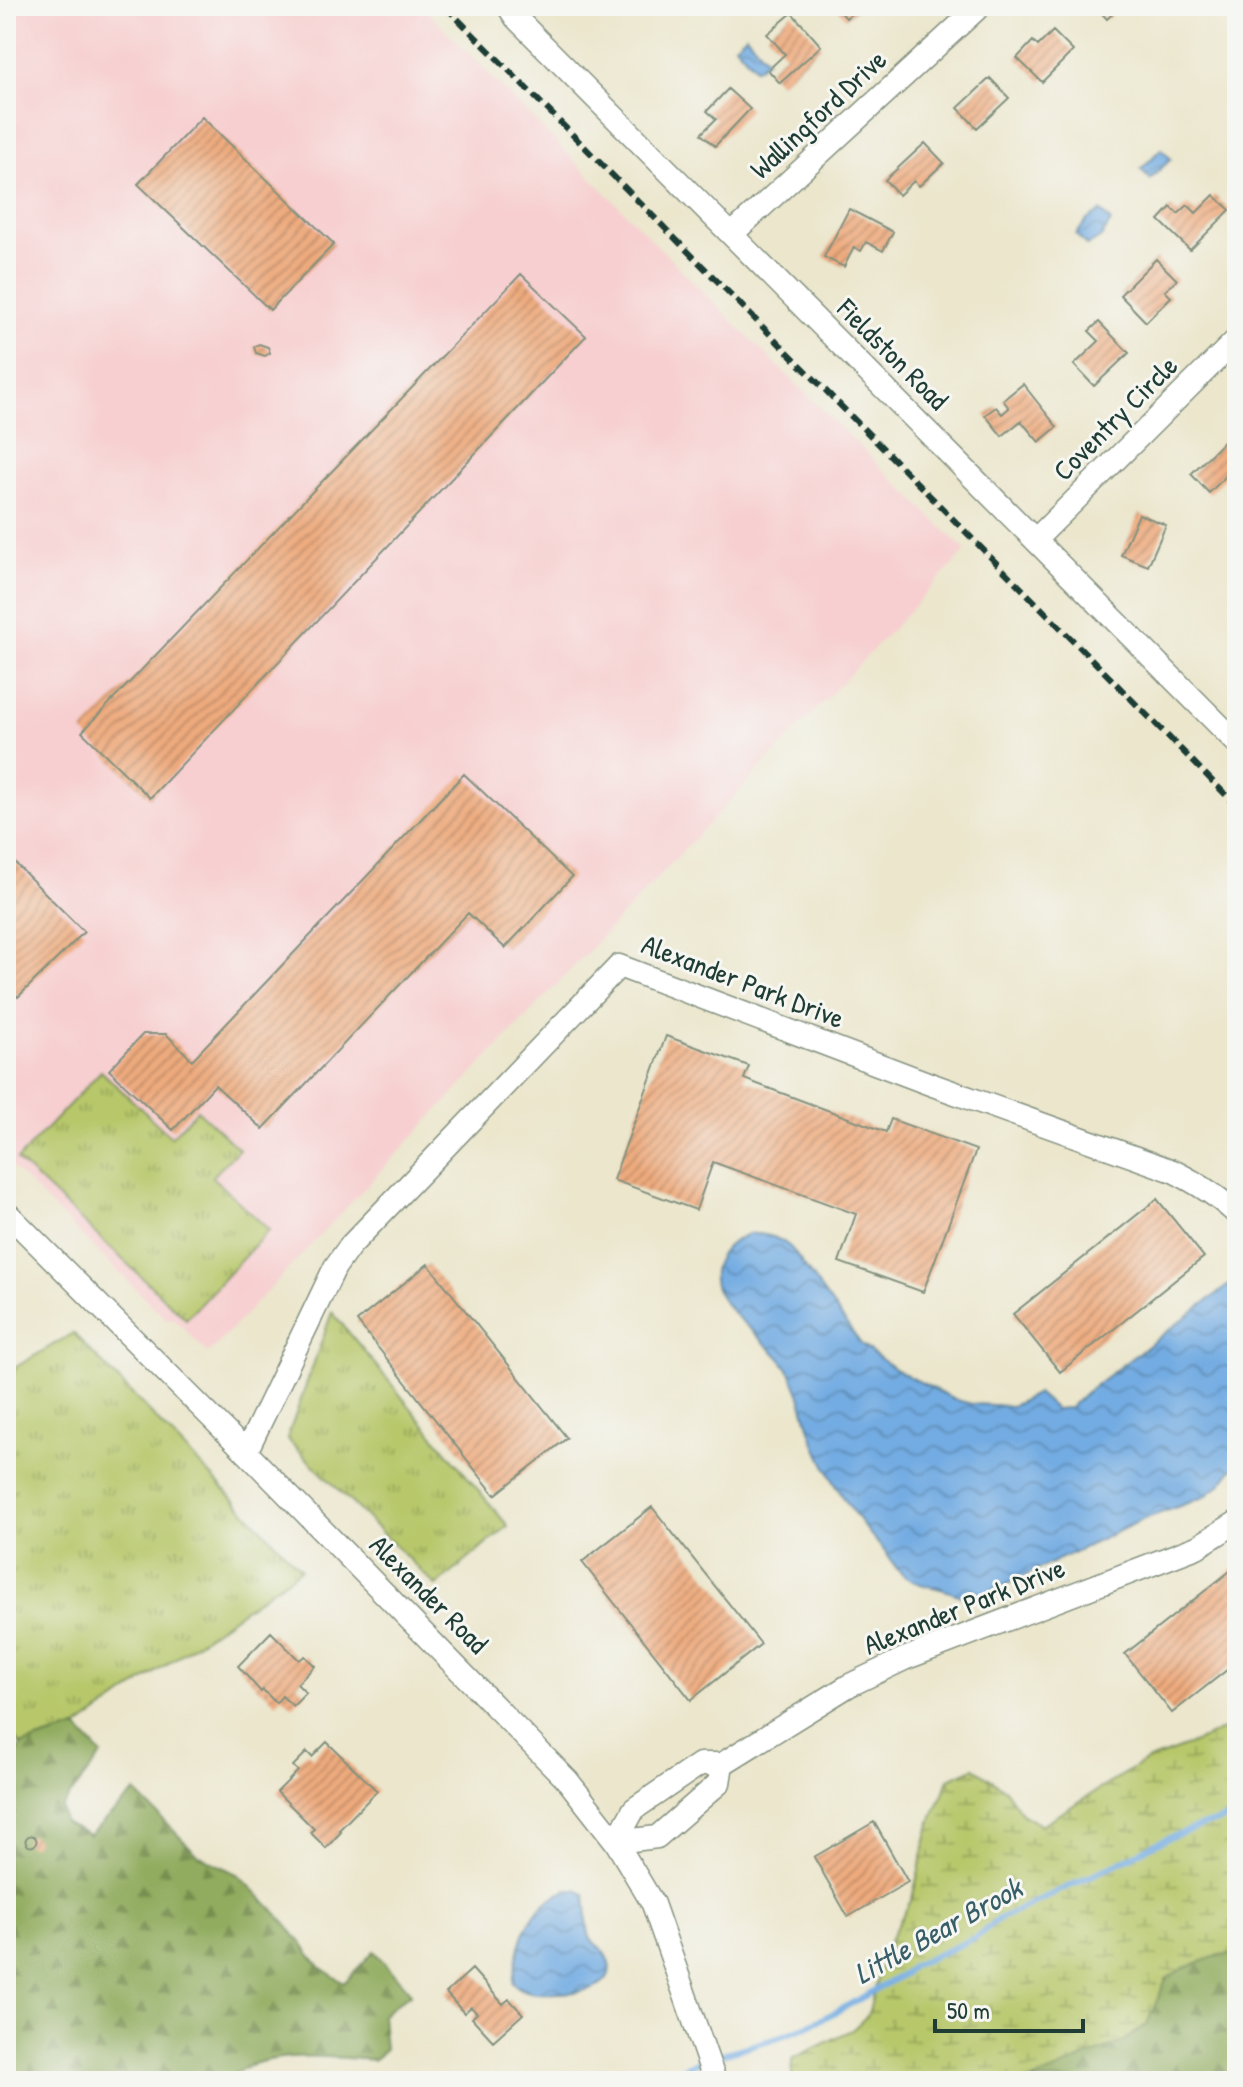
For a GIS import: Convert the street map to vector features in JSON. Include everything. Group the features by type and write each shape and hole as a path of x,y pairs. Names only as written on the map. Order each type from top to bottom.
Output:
{"street":[{"name":"Fieldston Road","path":"508,6 516,18 1237,743"},
{"name":"Wallingford Drive","path":"732,234 980,6"},
{"name":"Coventry Circle","path":"1035,540 1237,339"},
{"name":"Alexander Park Drive","path":"246,1452 335,1267 350,1246 619,966 930,1084 1173,1171 1198,1183 1237,1214"},
{"name":"Alexander Road","path":"6,1212 550,1760 616,1842 653,1904 715,2081"},
{"name":"Alexander Park Drive","path":"616,1842 634,1809 700,1764 722,1764 848,1686 1197,1547 1237,1522"},
{"name":"Alexander Park Drive","path":"616,1842 657,1837 719,1783 722,1764"}],"shaded area":[{"path":"6,6 422,6 726,315 966,551 208,1354 175,1319 165,1318 6,1161"}],"green space":[{"path":"101,1071 171,1137 197,1110 239,1149 212,1177 269,1230 186,1319 17,1160"},
{"path":"332,1312 508,1526 436,1586 287,1439"},
{"path":"73,1333 301,1569 77,1728 21,1745 6,1729 6,1373"},
{"path":"1237,1723 1237,1953 1220,1955 1185,1967 1166,1979 1147,2024 1124,2041 1030,2081 792,2081 792,2059 852,2030 868,2015 880,1968 894,1931 912,1899 930,1824 949,1779 974,1768 1005,1789 1023,1815 1041,1825 1144,1762"},
{"path":"77,1728 102,1755 61,1807 64,1822 89,1835 135,1792 198,1855 239,1875 284,1921 321,1968 344,1983 374,1951 411,1993 382,2015 385,2050 374,2060 317,2056 276,2059 240,2070 227,2081 6,2081 6,1773 21,1745"},
{"path":"1237,1953 1237,2081 1030,2081 1093,2046 1153,2005 1165,1981 1174,1972 1200,1960"}],"water":[{"path":"746,35 767,60 756,69 735,45"},
{"path":"1161,149 1171,159 1150,179 1141,169"},
{"path":"1101,211 1111,222 1101,237 1087,246 1076,235 1087,220"},
{"path":"748,1234 771,1236 791,1248 861,1344 896,1370 956,1400 972,1404 1012,1406 1037,1393 1055,1409 1070,1408 1085,1393 1230,1284 1237,1299 1237,1463 1221,1484 1204,1497 1144,1519 984,1595 964,1597 913,1581 898,1570 835,1484 814,1441 798,1390 783,1362 719,1295 714,1276 717,1260 727,1247"},
{"path":"567,1890 585,1894 589,1933 606,1956 609,1975 597,1986 578,1992 524,1990 513,1983 526,1928 542,1906"}],"building":[{"path":"583,6 611,6 612,12 585,16"},
{"path":"835,6 860,6 846,18"},
{"path":"1095,6 1121,6 1107,19"},
{"path":"792,13 821,46 780,83 768,70 785,54 767,34"},
{"path":"1053,31 1073,51 1042,82 1017,58 1033,41 1038,46"},
{"path":"990,78 1009,98 977,128 958,108"},
{"path":"728,89 750,109 715,146 701,134 716,119 707,111"},
{"path":"202,117 334,244 270,310 138,184"},
{"path":"925,143 944,163 919,186 914,181 899,195 885,180"},
{"path":"1214,195 1230,210 1190,250 1159,220 1171,207 1178,214 1188,205 1196,213"},
{"path":"849,209 893,232 883,251 866,242 861,251 854,247 844,267 824,257"},
{"path":"1156,259 1177,280 1165,291 1171,297 1146,322 1120,295"},
{"path":"521,274 586,336 150,798 82,732"},
{"path":"1099,322 1129,353 1094,386 1074,365 1099,341 1089,331"},
{"path":"259,344 268,347 270,353 265,356 256,353 254,347"},
{"path":"1023,384 1057,427 1039,442 1021,421 1002,436 985,415 996,407 1002,414 1009,408 1003,400"},
{"path":"1224,441 1237,454 1237,478 1231,471 1209,493 1191,474"},
{"path":"1139,514 1166,525 1148,566 1121,555"},
{"path":"464,774 572,877 505,948 468,913 263,1129 215,1085 173,1130 109,1070 143,1034 166,1034 192,1060"},
{"path":"6,854 84,932 18,997 6,985"},
{"path":"666,1036 749,1066 744,1079 886,1132 891,1119 976,1150 923,1292 839,1262 856,1214 713,1162 696,1210 613,1180"},
{"path":"1157,1199 1204,1257 1060,1372 1013,1314"},
{"path":"428,1264 567,1438 495,1495 357,1321"},
{"path":"652,1507 761,1644 691,1700 582,1562"},
{"path":"1234,1568 1237,1572 1237,1662 1172,1713 1125,1654"},
{"path":"271,1632 299,1660 305,1656 315,1666 297,1684 306,1693 293,1706 282,1696 276,1703 263,1690 261,1692 238,1666"},
{"path":"327,1742 377,1791 326,1848 310,1832 314,1829 277,1792 298,1771 293,1766 307,1752 312,1757"},
{"path":"874,1822 908,1882 848,1917 814,1857"},
{"path":"31,1835 37,1841 31,1847 25,1841"},
{"path":"472,1969 503,2004 509,1999 523,2014 493,2041 472,2018 477,2013 471,2007 464,2013 446,1993"}],"waterway":[{"name":"Little Bear Brook","path":"660,2081 704,2060 814,2023 904,1974 912,1966 975,1938 997,1920 1169,1838 1237,1816"}],"railway":[{"path":"445,6 1237,806"}]}
